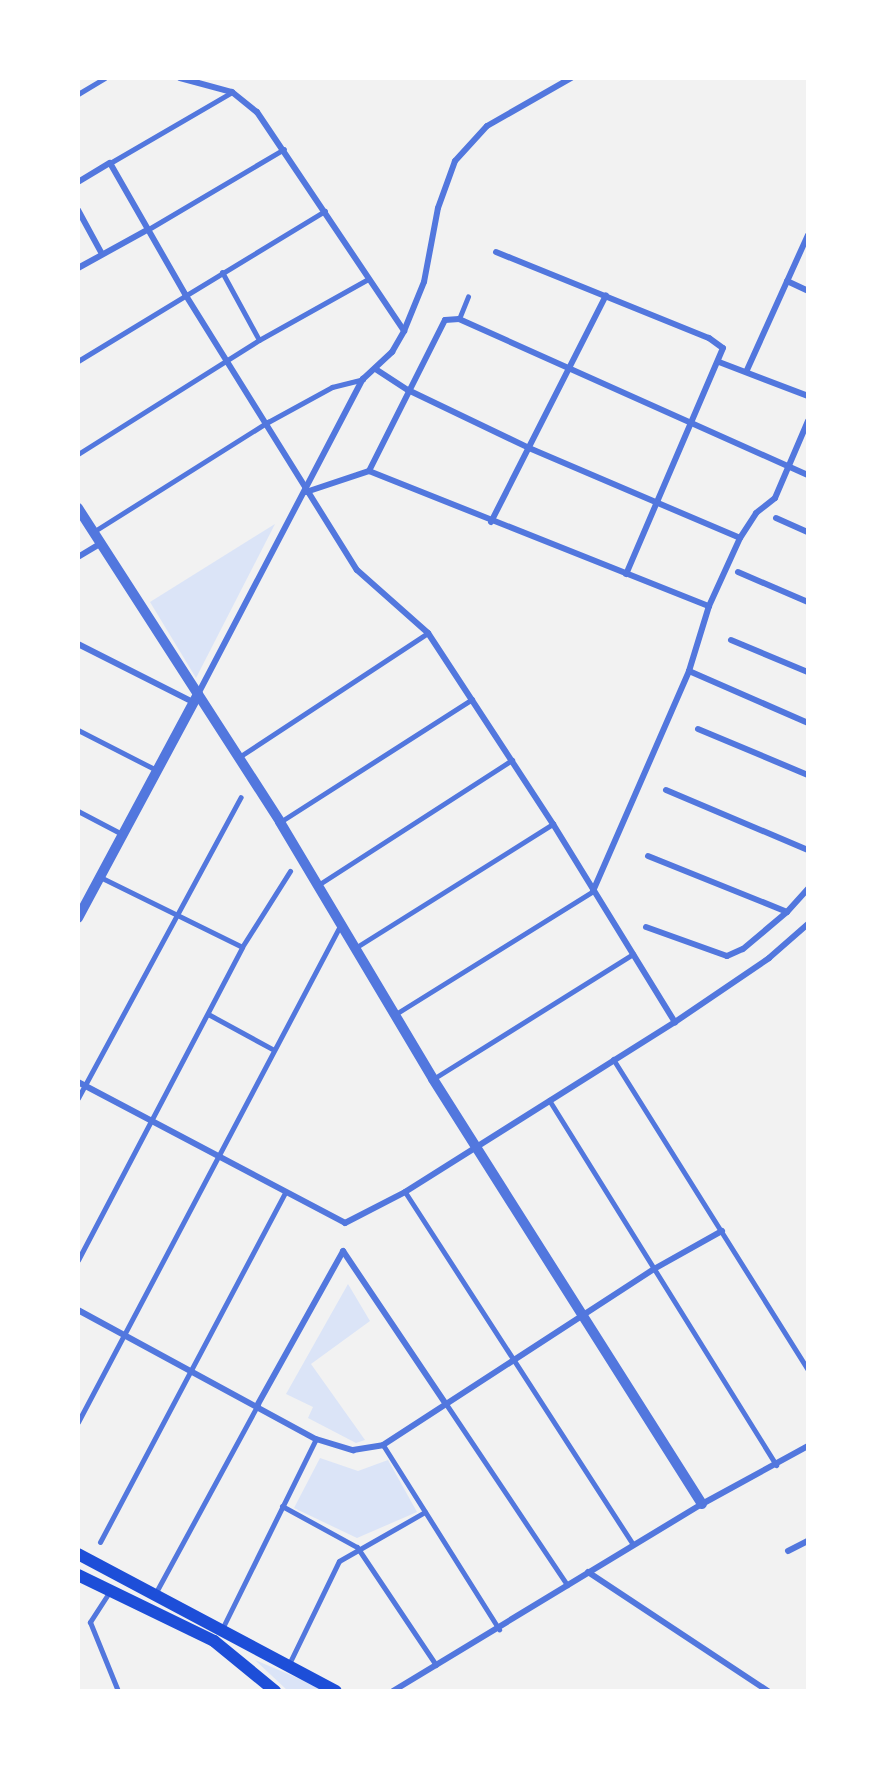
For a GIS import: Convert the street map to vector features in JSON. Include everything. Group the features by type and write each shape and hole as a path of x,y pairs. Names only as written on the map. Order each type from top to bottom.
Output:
{"main road":[{"path":"78,1554 289,1664 336,1691"},
{"path":"78,1575 214,1641 275,1691"}],"street":[{"path":"78,94 105,78"},
{"path":"180,78 232,92 257,112 284,148 404,331"},
{"path":"93,532 268,422 332,387 363,379 376,370 404,331 424,282 438,208 455,161 487,126 572,78"},
{"path":"78,182 232,92"},
{"path":"78,268 147,230 284,148"},
{"path":"110,163 185,294 268,422 306,492 357,570 428,633 553,824 675,1022"},
{"path":"78,210 102,254"},
{"path":"78,361 185,294 326,211"},
{"path":"747,370 808,234"},
{"path":"496,252 710,338 723,348 659,506 626,574"},
{"path":"222,272 259,340"},
{"path":"78,454 259,340 368,279"},
{"path":"787,281 808,291"},
{"path":"491,522 606,295"},
{"path":"369,471 445,320 459,319 568,370 808,475"},
{"path":"719,362 747,370 808,396"},
{"path":"376,370 408,390 529,448 659,506 740,538"},
{"path":"80,911 306,492 363,379"},
{"path":"394,1015 593,891 689,671 709,606 740,538 756,513 775,498 808,421"},
{"path":"306,492 369,471 491,522 709,606"},
{"path":"78,508 195,698 238,757 280,822 433,1079 702,1504"},
{"path":"776,518 808,532"},
{"path":"78,557 101,543"},
{"path":"738,572 808,602"},
{"path":"238,757 428,633"},
{"path":"731,640 808,672"},
{"path":"78,644 195,698"},
{"path":"689,671 808,723"},
{"path":"280,822 472,699"},
{"path":"698,729 808,775"},
{"path":"78,730 156,770"},
{"path":"318,885 512,760"},
{"path":"666,790 808,850"},
{"path":"78,1098 81,1084 241,796"},
{"path":"78,811 122,834"},
{"path":"355,948 553,824"},
{"path":"648,856 787,912"},
{"path":"78,1260 242,947 290,871"},
{"path":"100,877 242,947"},
{"path":"646,927 727,956 742,949 787,912 808,889"},
{"path":"81,1084 218,1154 284,1194 345,1223 405,1192 476,1144 675,1022 769,958 808,924"},
{"path":"78,1422 340,926"},
{"path":"433,1079 633,954"},
{"path":"208,1014 274,1050"},
{"path":"613,1059 808,1370"},
{"path":"549,1100 776,1465"},
{"path":"405,1192 633,1545"},
{"path":"100,1542 284,1194"},
{"path":"78,1310 258,1404 316,1439 352,1450 383,1445 654,1269 722,1231"},
{"path":"154,1595 343,1251 567,1585"},
{"path":"222,1629 316,1439"},
{"path":"383,1445 498,1629"},
{"path":"393,1691 702,1504 808,1446"},
{"path":"282,1506 357,1547 436,1665"},
{"path":"289,1664 339,1561 357,1547 425,1512"},
{"path":"788,1551 808,1541"},
{"path":"588,1572 768,1691"},
{"path":"110,1592 90,1623 118,1691"}],"lane":[{"path":"459,319 468,297"}],"shaded area":[{"path":"275,524 196,678 150,602"},
{"path":"348,1284 370,1321 311,1364 365,1440 356,1443 308,1418 313,1407 286,1394"},
{"path":"320,1458 358,1471 388,1460 417,1512 357,1538 294,1508"},
{"path":"255,1660 300,1679 323,1691 288,1691"}]}
